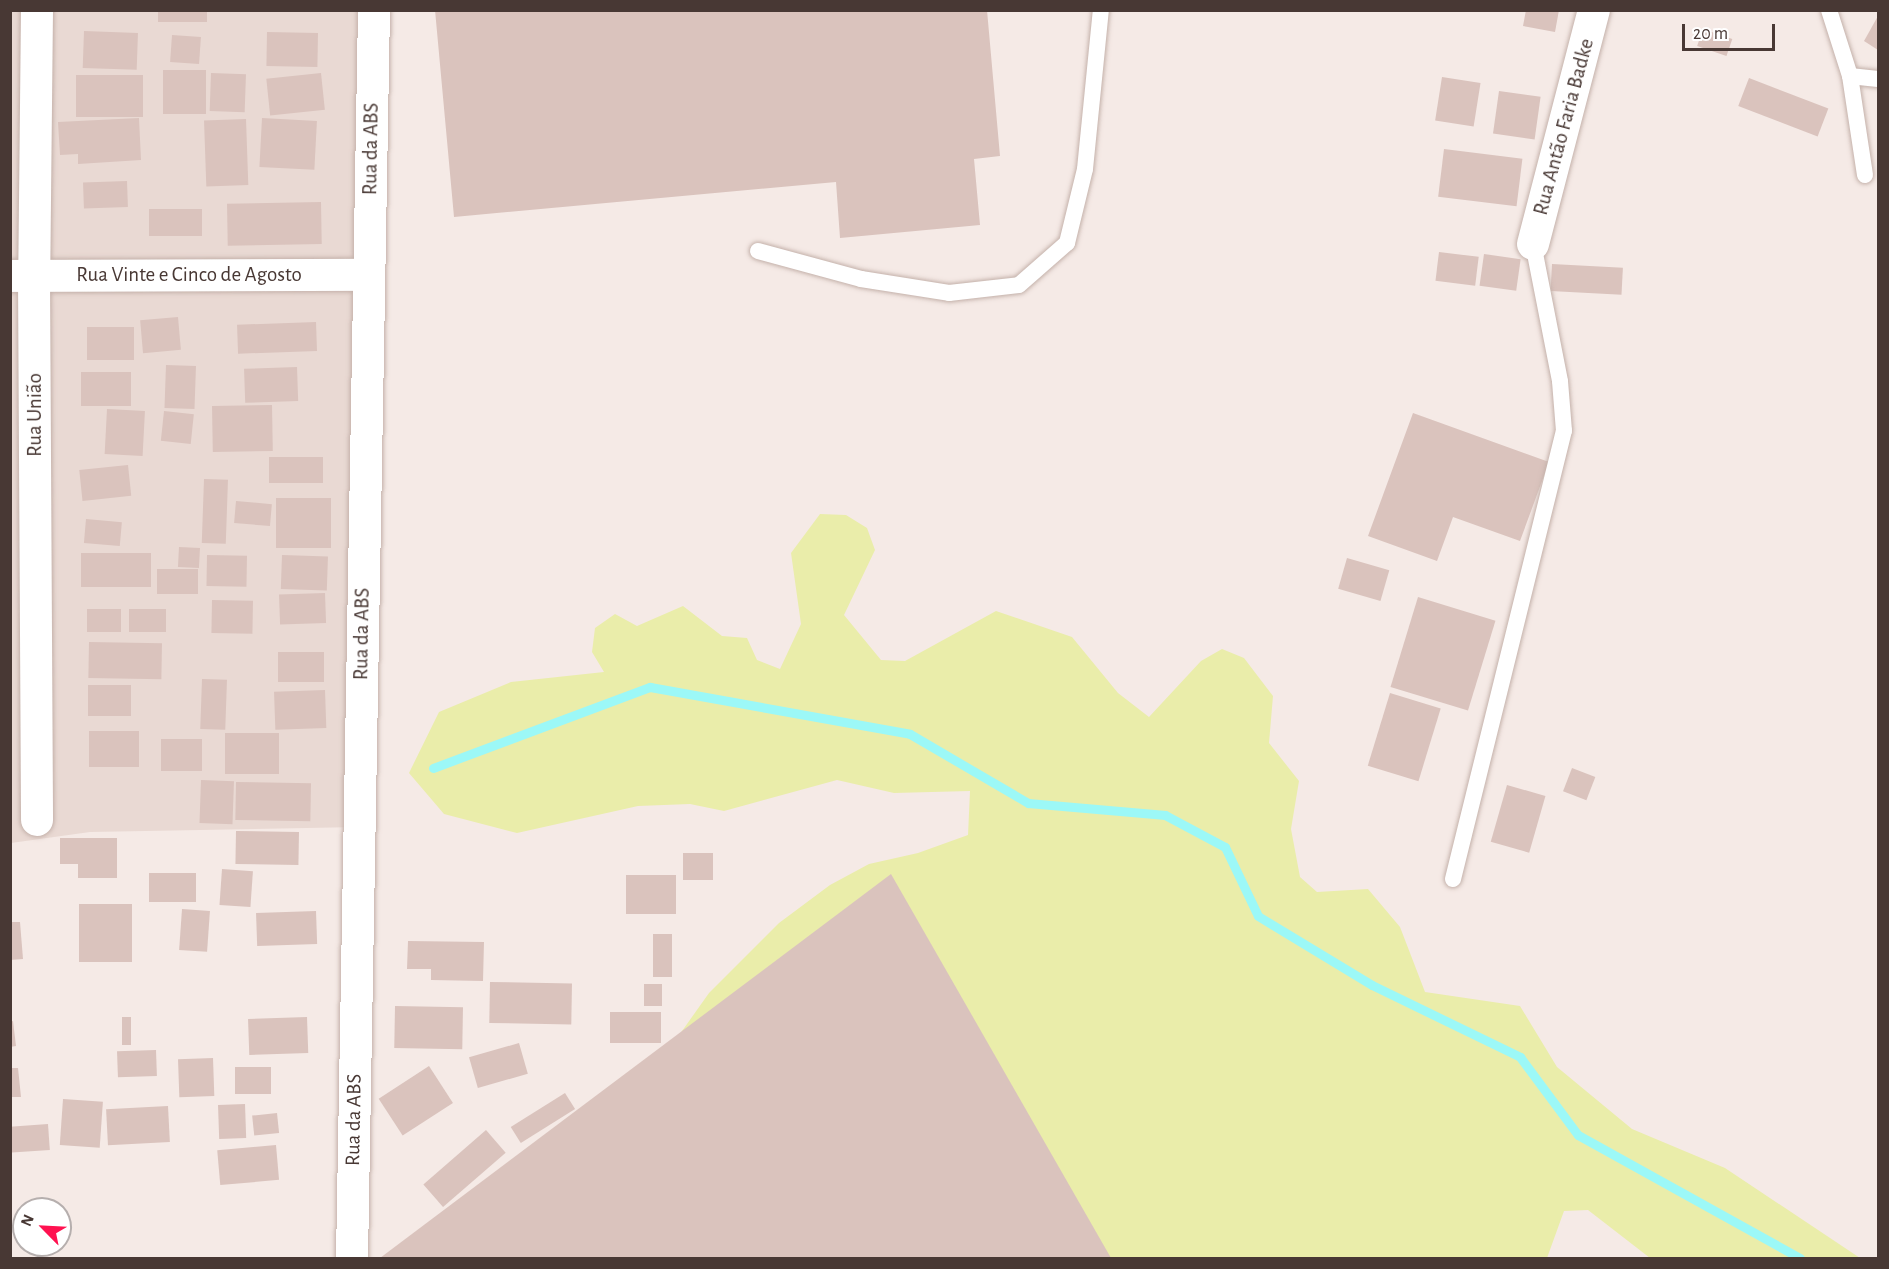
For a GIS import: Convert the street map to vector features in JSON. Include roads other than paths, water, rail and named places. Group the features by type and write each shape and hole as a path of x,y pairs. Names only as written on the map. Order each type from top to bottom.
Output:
{"street":[{"name":"Rua União","path":"37,10 22,276 37,820"},
{"name":"Rua da ABS","path":"352,1258 374,10"},
{"name":"Rua Antão Faria Badke","path":"1533,244 1594,10"},
{"name":"Rua Vinte e Cinco de Agosto","path":"22,276 368,275"}],"lane":[{"path":"758,251 861,279 949,293 1019,285 1067,243 1085,169 1101,10"},
{"path":"1829,10 1850,76 1865,175"},
{"path":"1850,76 1878,79"},
{"path":"1453,879 1564,431 1560,381 1533,244"}],"waterway":[{"path":"433,768 650,687 910,734 1028,803 1165,815 1225,847 1258,916 1372,985 1520,1057 1578,1135 1800,1258"}]}
